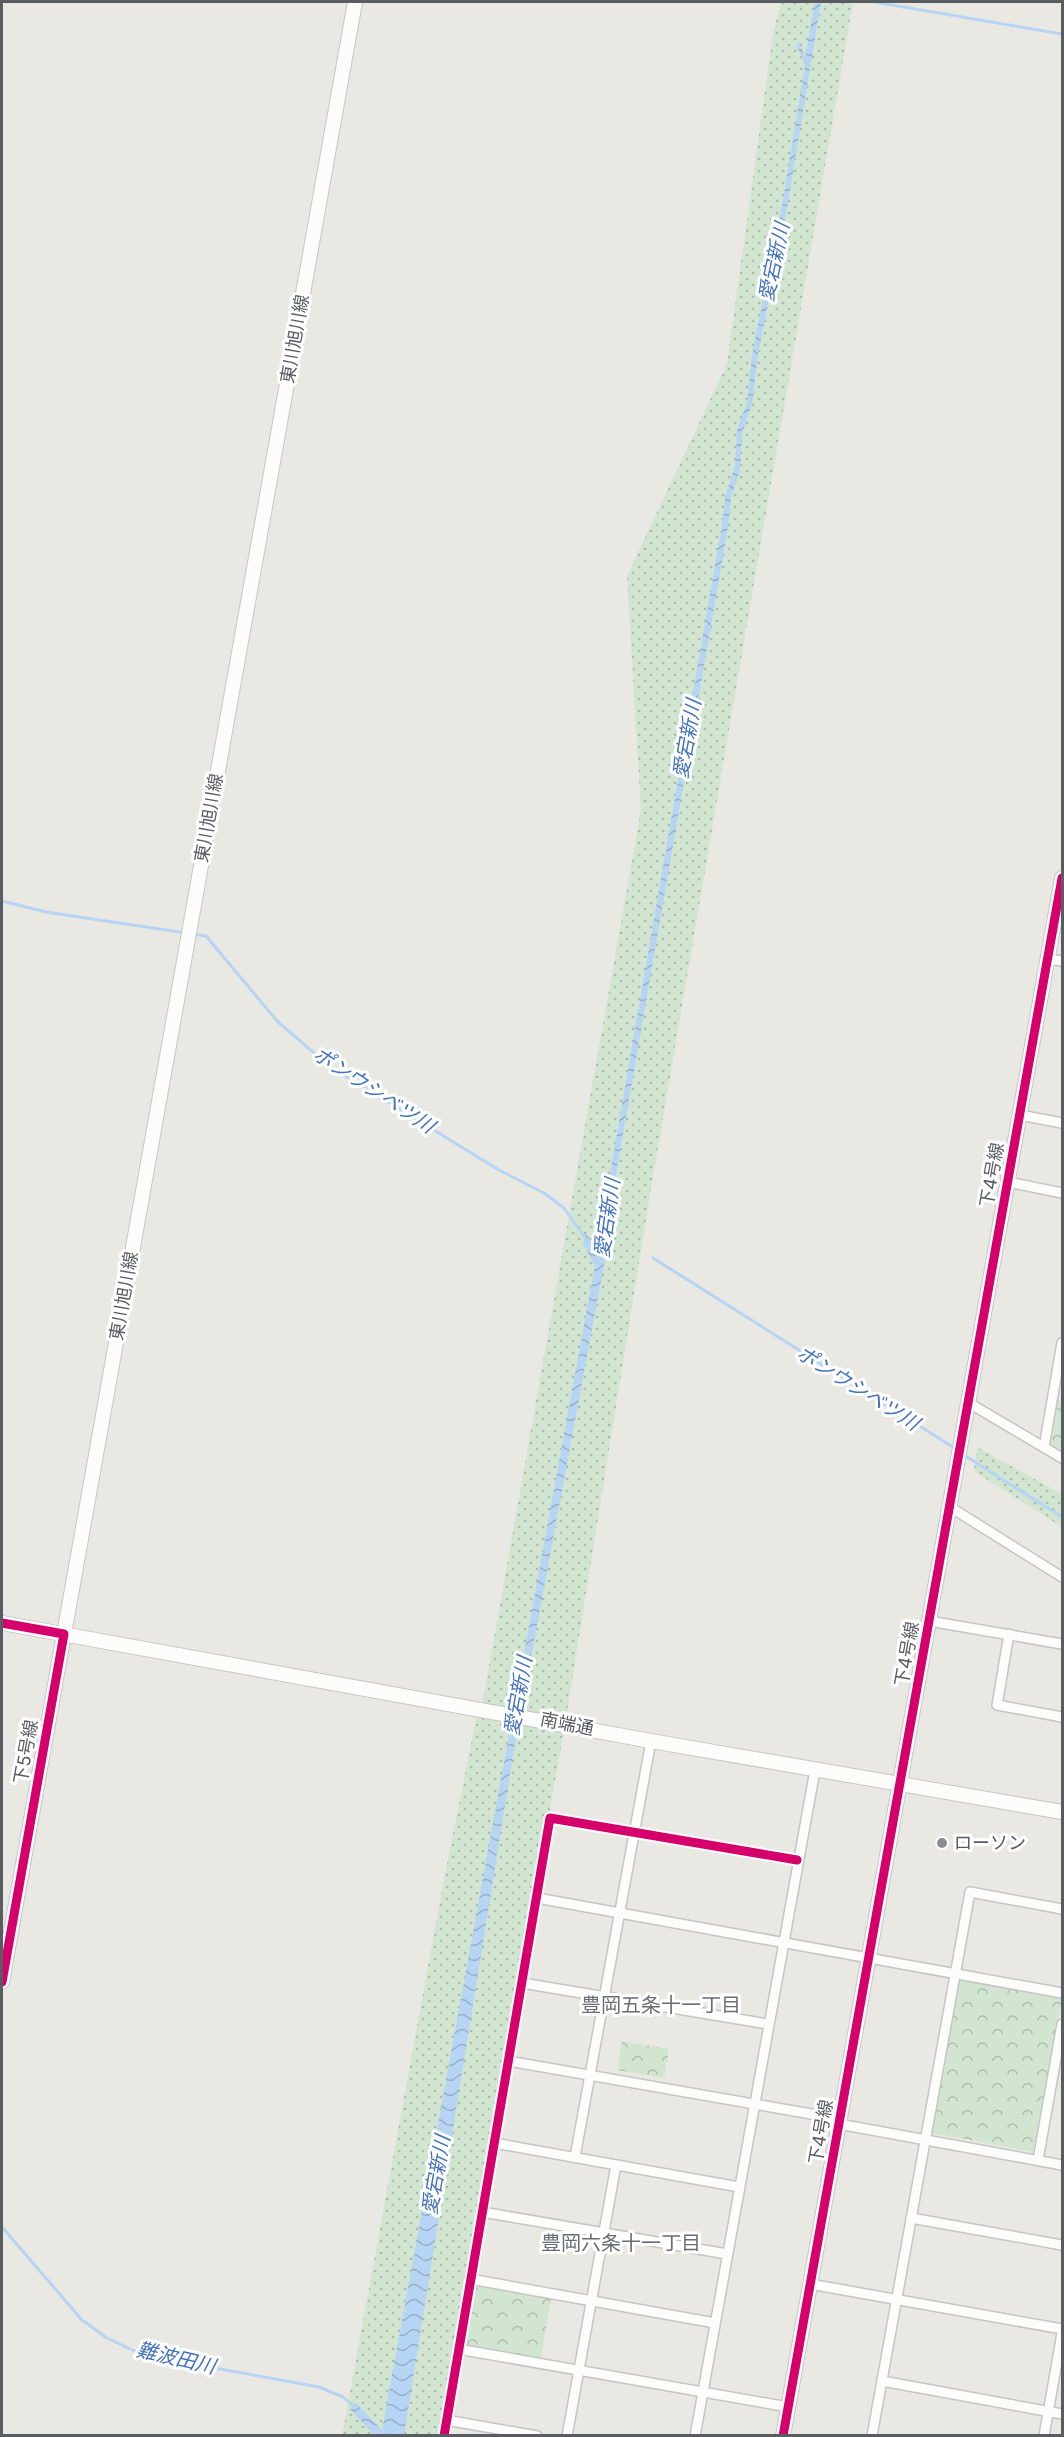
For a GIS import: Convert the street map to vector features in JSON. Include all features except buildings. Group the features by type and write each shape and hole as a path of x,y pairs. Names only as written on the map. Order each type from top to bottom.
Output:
{"main road":[{"name":"東川旭川線","path":"63,1634 355,2"},
{"name":"下4号線","path":"783,2436 1062,878"},
{"name":"南端通","path":"2,1623 651,1741 1062,1812"},
{"name":"下5号線","path":"2,1982 63,1634"}],"street":[{"path":"1048,959 1062,962"},
{"path":"1020,1115 1062,1123"},
{"path":"1008,1182 1062,1193"},
{"path":"1044,1447 1058,1395 1062,1343"},
{"path":"969,1403 1062,1458"},
{"path":"950,1508 1062,1577"},
{"path":"929,1621 1062,1644"},
{"path":"1010,1634 997,1706 1062,1717"},
{"path":"575,2157 651,1741"},
{"path":"694,2436 815,1770"},
{"path":"444,2436 550,1818 797,1860"},
{"path":"872,2436 970,1892 1062,1909"},
{"path":"537,1898 1062,1993"},
{"path":"522,1983 605,1995 768,2024"},
{"path":"1038,2160 1062,2024"},
{"path":"508,2061 754,2104 925,2140 1062,2165"},
{"path":"494,2143 739,2187"},
{"path":"567,2436 616,2165"},
{"path":"482,2211 727,2254"},
{"path":"911,2218 1062,2245"},
{"path":"470,2278 715,2323"},
{"path":"810,2284 1062,2331 1044,2436"},
{"path":"458,2349 788,2407"},
{"path":"882,2381 1062,2414"},
{"path":"446,2420 537,2436"}],"green space":[{"path":"781,2 853,2 651,1188 564,1730 439,2435 342,2436 445,1874 477,1714 482,1706 641,810 627,576 727,364 773,34"},
{"path":"1058,1400 1062,1401 1062,1454 1051,1447"},
{"path":"977,1447 1062,1494 1062,1527 974,1471"},
{"path":"957,1980 1062,1999 1033,2152 932,2133"},
{"path":"622,2041 669,2049 664,2078 617,2070"},
{"path":"477,2285 551,2299 540,2363 462,2345 472,2287"}],"water":[{"name":"愛宕新川","path":"815,2 821,2 787,209 758,354 752,404 742,434 740,471 731,497 728,527 617,1169 613,1216 514,1749 404,2435 374,2435 350,2409 356,2403 382,2430 595,1265 583,1244 586,1233 596,1251 600,1253 611,1168 725,497 735,466 737,430 747,403 752,354 782,206 805,65 796,44 799,42 805,57"}],"waterway":[{"path":"874,2 1062,34"},
{"name":"ポンウシベツ川","path":"2,901 46,912 186,933"},
{"name":"ポンウシベツ川","path":"192,934 206,936 277,1021 328,1065 499,1170 544,1193 564,1208 586,1239"},
{"name":"ポンウシベツ川","path":"653,1258 956,1449"},
{"name":"ポンウシベツ川","path":"964,1455 1062,1517"},
{"name":"難波田川","path":"2,2227 82,2320 107,2338 143,2355 319,2387 343,2397 355,2408"}],"cycle path":[{"path":"783,2436 1062,878"},
{"path":"2,1623 64,1634 2,1982"},
{"path":"444,2436 550,1818 797,1860"}],"place":[{"name":"ローソン","path":"942,1843"}],"district":[{"name":"豊岡五条十一丁目","path":"661,2005"},
{"name":"豊岡六条十一丁目","path":"621,2243"}]}
